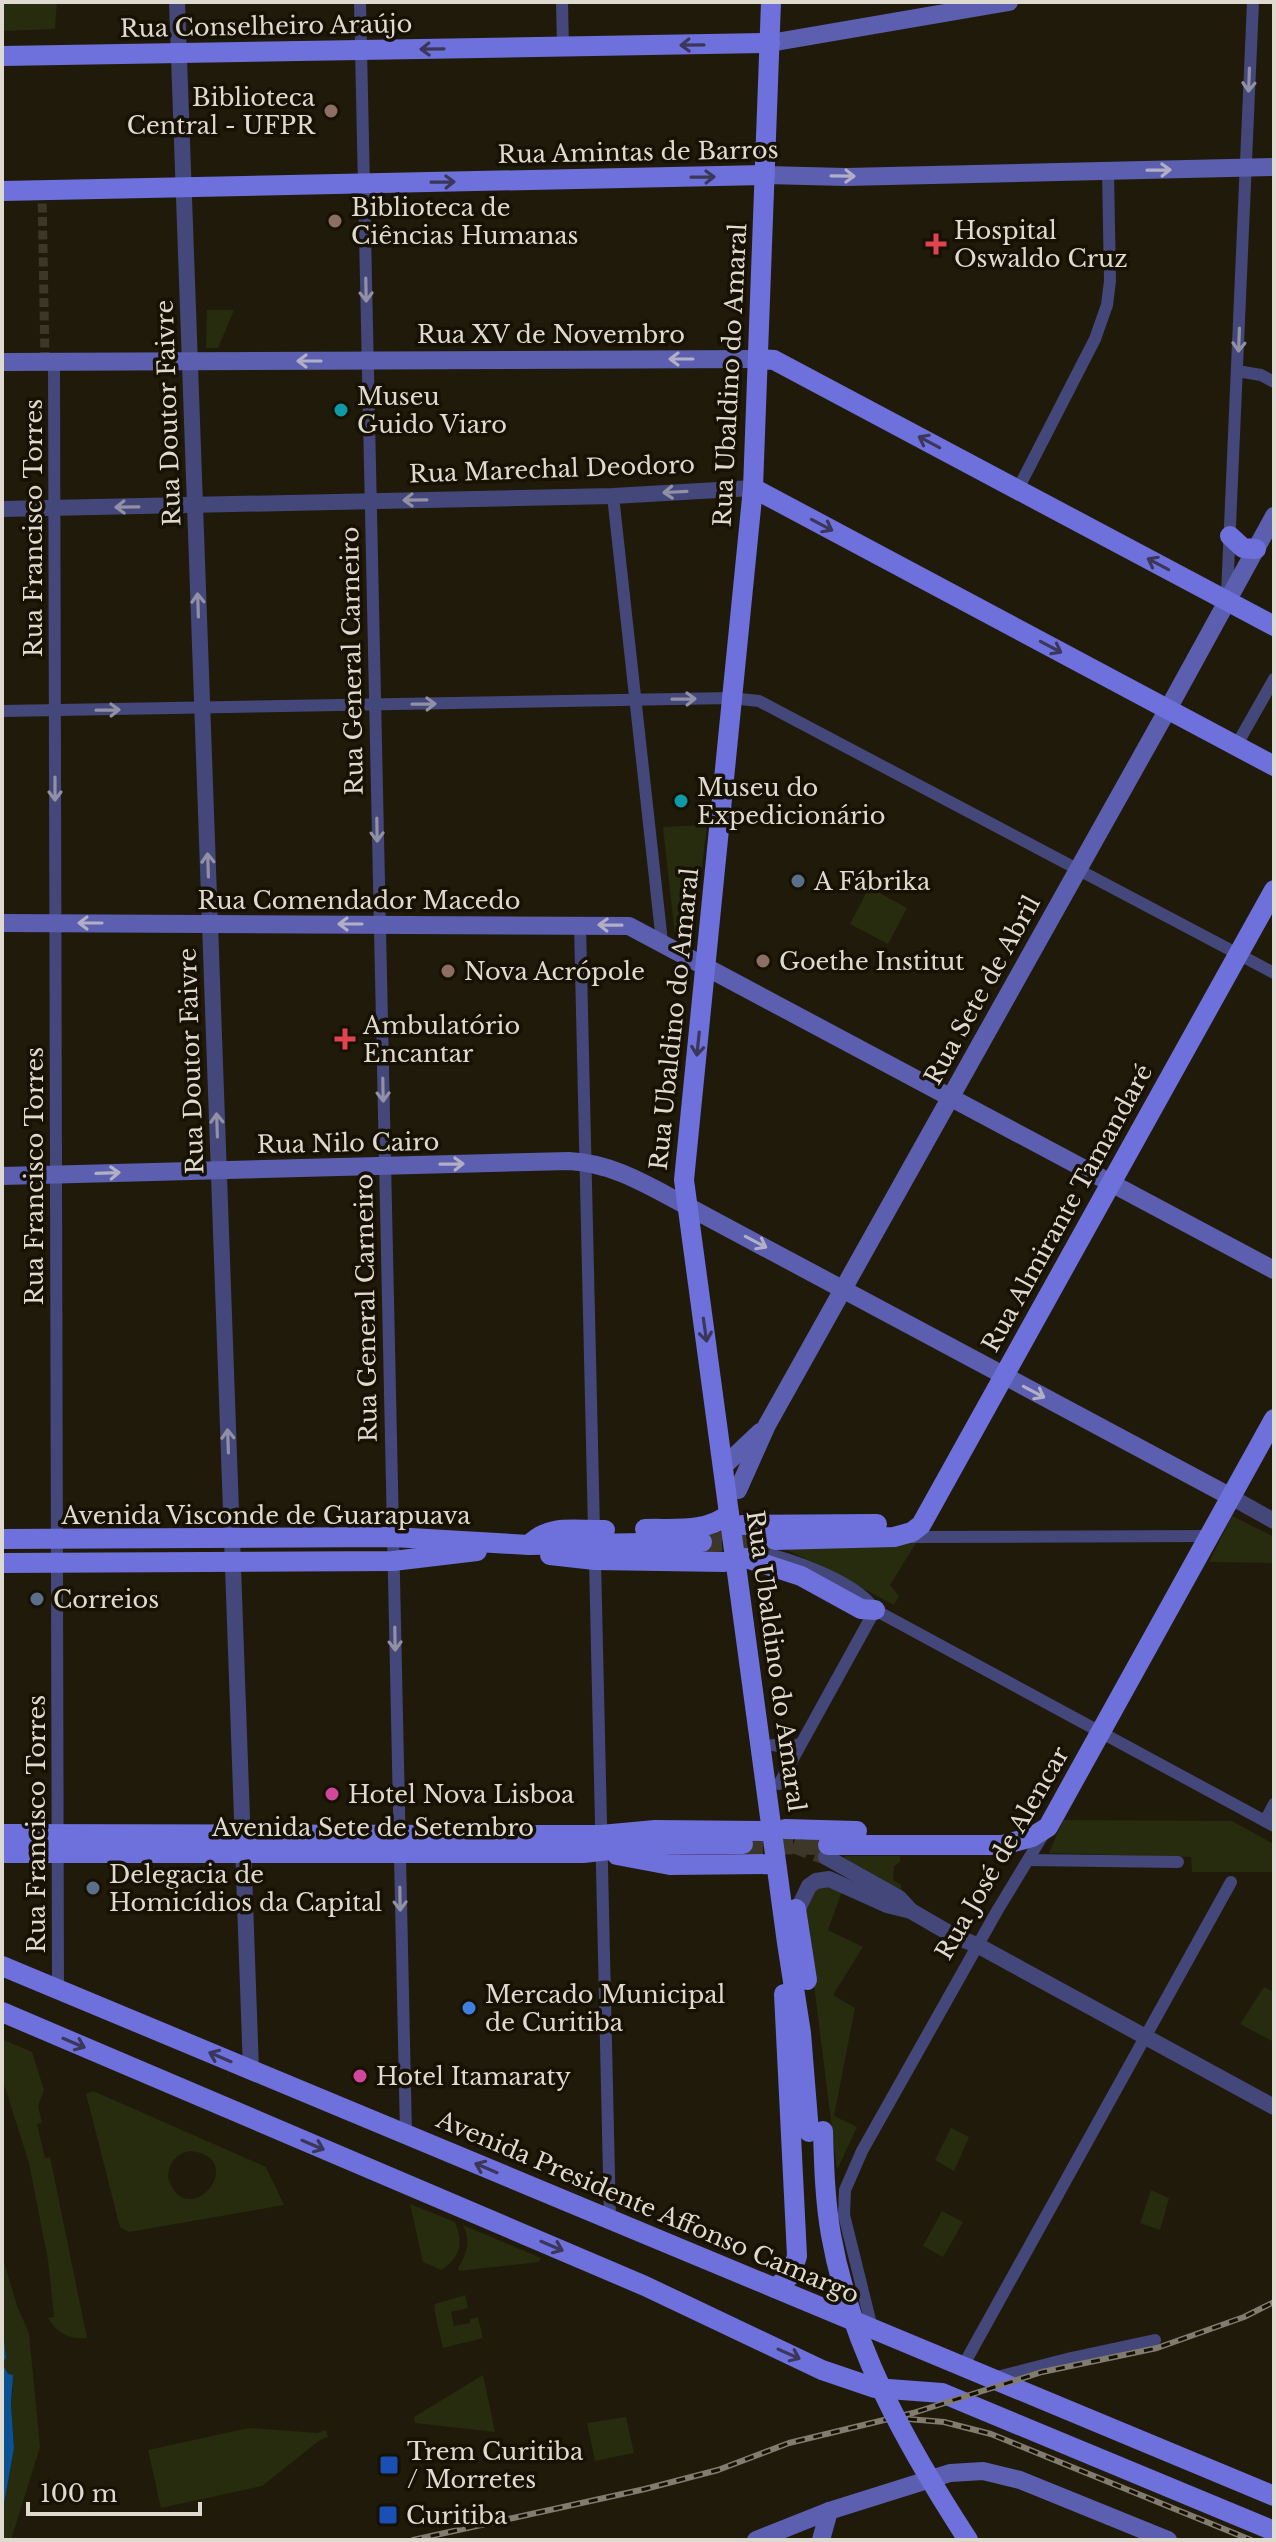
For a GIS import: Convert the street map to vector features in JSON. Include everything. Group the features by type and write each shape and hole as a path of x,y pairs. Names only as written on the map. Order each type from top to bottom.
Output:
{"main road":[{"name":"Rua Ubaldino do Amaral","path":"771,2 753,488 684,1180 724,1466 736,1519 778,1830 796,1913 817,2052 816,2132"},
{"path":"770,43 1009,2"},
{"name":"Rua Conselheiro Araújo","path":"2,56 770,43"},
{"name":"Rua Amintas de Barros","path":"2,191 1274,167"},
{"name":"Rua XV de Novembro","path":"2,362 774,360 1274,626"},
{"path":"753,488 1274,766"},
{"name":"Rua Sete de Abril","path":"738,1490 767,1425 1274,516"},
{"path":"1230,536 1243,548 1256,549"},
{"name":"Rua Almirante Tamandaré","path":"929,1526 1004,1376 1274,890"},
{"name":"Rua Comendador Macedo","path":"2,923 629,926 1274,1270"},
{"name":"Rua Nilo Cairo","path":"2,1176 585,1163 615,1170 1231,1497"},
{"name":"Rua José de Alencar","path":"1040,1832 1101,1732 1274,1419"},
{"path":"724,1466 767,1425"},
{"name":"Rua Ubaldino do Amaral","path":"736,1519 738,1490"},
{"path":"875,1610 861,1609 801,1576 741,1559 724,1562 595,1560 555,1556 529,1545 540,1534 552,1530 707,1527 736,1519 929,1526"},
{"path":"774,1547 894,1537 929,1526"},
{"name":"Avenida Visconde de Guarapuava","path":"2,1539 393,1537 529,1545 702,1542"},
{"path":"116,1563 158,1539"},
{"name":"Avenida Visconde de Guarapuava","path":"5,1561 393,1561 529,1545"},
{"name":"Rua Ubaldino do Amaral","path":"741,1559 779,1784 776,1864 816,2132"},
{"path":"601,1843 655,1830 1040,1832"},
{"path":"827,1851 1003,1845 1040,1832"},
{"name":"Avenida Sete de Setembro","path":"2,1834 58,1844"},
{"path":"601,1843 670,1865 776,1864"},
{"name":"Avenida Sete de Setembro","path":"2,1853 58,1844 743,1844"},
{"path":"775,2288 791,2275 797,2256 784,1988 787,1943"},
{"name":"Avenida Presidente Affonso Camargo","path":"2,1966 1274,2496"},
{"path":"2,2012 645,2286 822,2370 875,2388 942,2393 1274,2531"},
{"path":"816,2132 814,2209 838,2319 863,2381 892,2439 953,2540"},
{"path":"816,2132 831,2237 860,2340 913,2451 968,2540"},
{"path":"756,2540 829,2511 931,2477 983,2471 1030,2484 1168,2540"},
{"path":"821,2540 829,2511"}],"street":[{"name":"Rua Doutor Faivre","path":"177,2 251,2070"},
{"name":"Rua General Carneiro","path":"360,2 406,2134"},
{"path":"562,2 563,47"},
{"path":"1227,600 1253,2"},
{"path":"1018,489 1095,339 1107,305 1110,281 1108,171"},
{"name":"Rua Francisco Torres","path":"54,362 58,1989"},
{"path":"1237,371 1261,375 1274,382"},
{"name":"Rua Marechal Deodoro","path":"2,509 613,496 753,488"},
{"path":"613,496 662,942"},
{"path":"1236,746 1274,679"},
{"path":"2,711 731,698 759,701 772,705 1274,973"},
{"path":"580,925 594,1530"},
{"path":"1231,1497 1274,1521"},
{"path":"929,1526 1209,1536"},
{"path":"774,1547 868,1599 875,1610 1269,1823 1274,1804"},
{"path":"595,1560 610,2219"},
{"path":"779,1784 875,1610"},
{"path":"773,1745 789,1748 799,1744"},
{"name":"Rua José de Alencar","path":"872,2328 844,2215 848,2182 862,2151 1028,1860 1040,1832"},
{"path":"827,1851 899,1898 911,1911"},
{"path":"1028,1860 1178,1862"},
{"path":"796,1913 809,1886 816,1881 829,1879 887,1905 911,1911 956,1937 980,1940 1145,2037 1274,2107"},
{"path":"963,2366 1231,1882"},
{"path":"993,2378 1155,2340"}],"green space":[{"path":"2,2 57,2 55,29 2,31"},
{"path":"207,310 234,310 218,348 206,348"},
{"path":"707,825 694,935 685,944 675,935 663,827"},
{"path":"869,887 907,908 888,944 850,924"},
{"path":"1232,1516 1274,1537 1274,1563 1209,1562"},
{"path":"916,1543 890,1585 899,1596 894,1605 774,1544"},
{"path":"1063,1820 1232,1821 1274,1844 1274,1872 1192,1872 1191,1857 1049,1853"},
{"path":"900,1856 900,1862 894,1866 893,1880 901,1885 902,1892 844,1858"},
{"path":"822,1886 842,1891 828,1930 863,1947 833,1995 855,2008 834,2116 857,2127 837,2170 805,1912 814,1891"},
{"path":"1264,1987 1274,1992 1274,2042 1240,2024"},
{"path":"2,2039 32,2052 44,2090 38,2106 42,2123 37,2124 45,2158 50,2157 87,2338 64,2334 48,2318 54,2317 48,2260 29,2163 2,2078"},
{"path":"93,2091 266,2167 284,2205 129,2232 120,2227 86,2094","holes":["191,2151 208,2157 216,2167 209,2189 199,2197 187,2199 176,2193 168,2177 174,2159"]},
{"path":"951,2128 969,2137 954,2171 935,2160"},
{"path":"1151,2190 1169,2198 1160,2230 1140,2223"},
{"path":"410,2204 455,2222 459,2249 442,2270 423,2262"},
{"path":"942,2211 963,2222 943,2257 923,2246"},
{"path":"463,2225 541,2258 539,2262 459,2271 467,2247"},
{"path":"2,2255 17,2306 29,2333 40,2447 11,2540 2,2540 2,2515 14,2448 13,2389 2,2363 6,2358 2,2321"},
{"path":"465,2295 468,2308 451,2312 454,2326 470,2323 470,2319 478,2317 483,2338 443,2348 435,2304"},
{"path":"483,2375 495,2432 415,2423 414,2417"},
{"path":"626,2417 634,2453 595,2461 587,2423"},
{"path":"249,2428 317,2433 326,2430 328,2437 262,2486 161,2508 148,2450"}],"water":[{"path":"2,2321 6,2358 2,2363"},
{"path":"2,2363 8,2374 13,2375 14,2448 2,2515"}],"tunnel":[{"path":"42,190 45,362"},
{"path":"702,1542 775,1540"},
{"path":"710,1541 773,1555"},
{"path":"743,1844 828,1845"},
{"path":"793,1845 826,1857"}],"railway":[{"path":"413,2540 718,2470 789,2443 913,2413 1042,2372 1157,2348 1244,2317 1274,2302"},
{"path":"908,2419 944,2422 991,2434 1251,2540"}],"place":[{"name":"Biblioteca Central - UFPR","path":"331,111"},
{"name":"Biblioteca de Ciências Humanas","path":"335,221"},
{"name":"Hospital Oswaldo Cruz","path":"936,244"},
{"name":"Museu Guido Viaro","path":"341,410"},
{"name":"Museu do Expedicionário","path":"681,801"},
{"name":"A Fábrika","path":"798,881"},
{"name":"Goethe Institut","path":"763,961"},
{"name":"Nova Acrópole","path":"448,971"},
{"name":"Ambulatório Encantar","path":"345,1039"},
{"name":"Correios","path":"37,1599"},
{"name":"Hotel Nova Lisboa","path":"332,1794"},
{"name":"Delegacia de Homicídios da Capital","path":"93,1888"},
{"name":"Mercado Municipal de Curitiba","path":"469,2008"},
{"name":"Hotel Itamaraty","path":"360,2076"},
{"name":"Trem Curitiba / Morretes","path":"389,2465"},
{"name":"Curitiba","path":"388,2515"}]}
